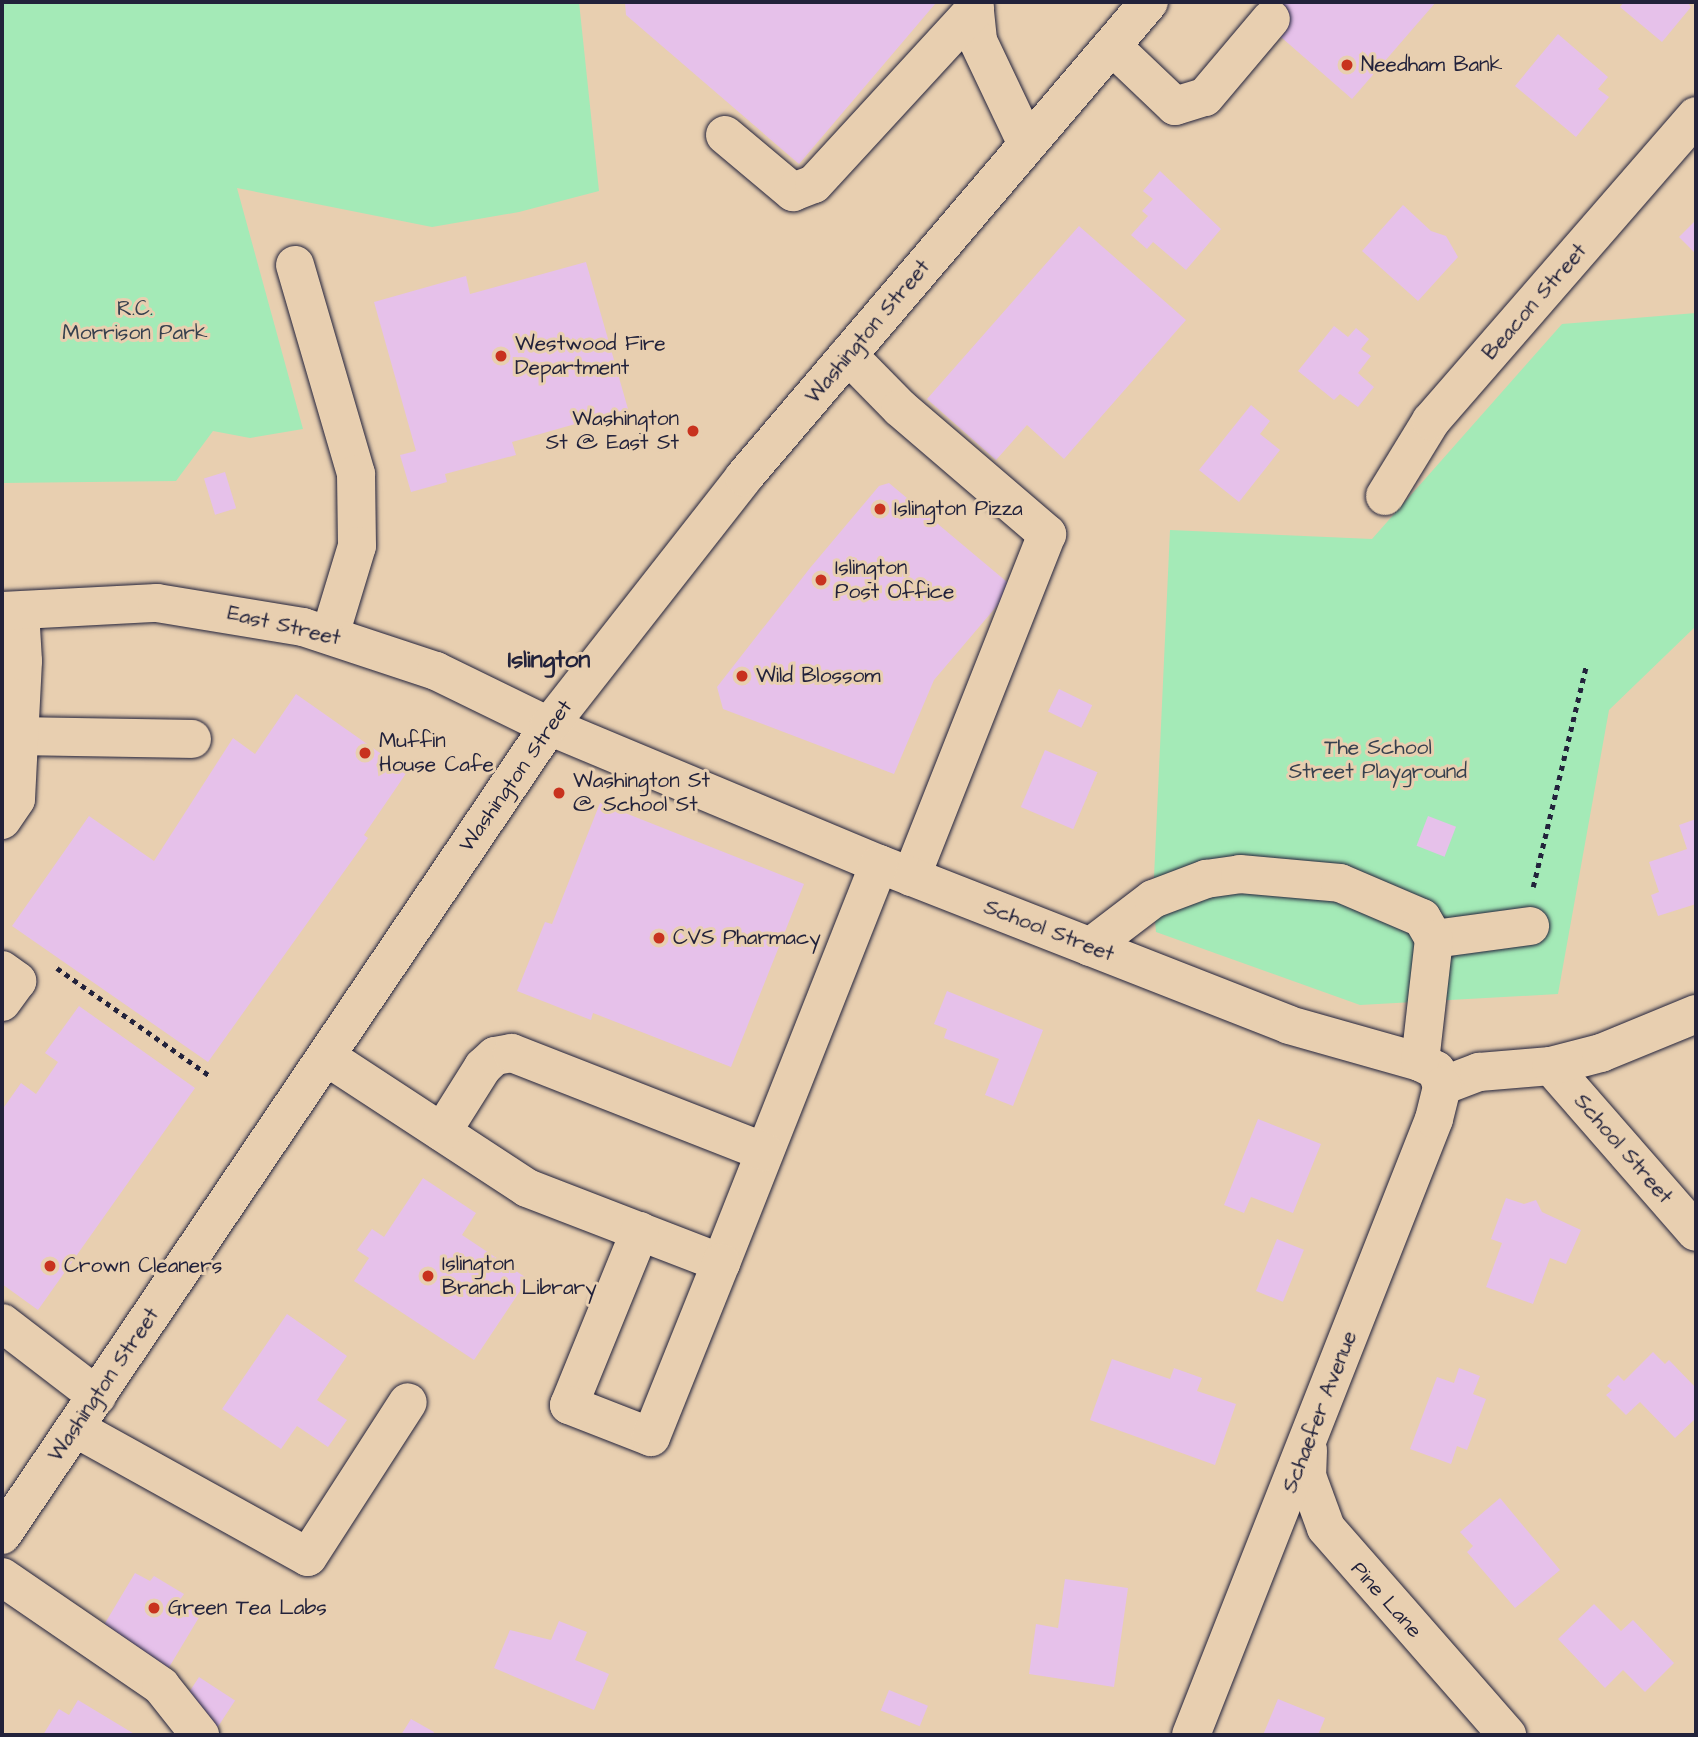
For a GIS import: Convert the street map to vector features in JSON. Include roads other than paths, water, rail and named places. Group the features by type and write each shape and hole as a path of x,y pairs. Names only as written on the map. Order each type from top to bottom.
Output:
{"street":[{"name":"Washington Street","path":"2,1535 549,726 681,555 1149,2"},
{"path":"725,135 793,192 814,184 974,5"},
{"path":"974,5 978,40 1027,144"},
{"path":"1112,46 1175,106 1205,97 1271,19"},
{"name":"Beacon Street","path":"1385,496 1431,421 1696,116"},
{"path":"295,265 356,474 357,546 330,635"},
{"path":"640,1231 569,1405 651,1437 764,1152 895,871 1047,534 900,408 848,355"},
{"name":"East Street","path":"11,611 157,603 230,613 330,635 436,671 549,726"},
{"path":"2,820 16,799 19,736 11,611"},
{"name":"School Street","path":"549,726 895,871 1289,1026 1431,1074 1551,1066 1601,1053 1696,1014"},
{"path":"19,736 192,739"},
{"path":"1090,947 1153,899 1206,879 1240,874 1340,883 1422,918 1434,939 1531,926"},
{"name":"Schaefer Avenue","path":"1191,1735 1434,1119 1431,1074 1434,939"},
{"path":"2,970 17,981 2,1002"},
{"path":"442,1132 483,1067 495,1056 512,1053 764,1152"},
{"path":"327,1056 527,1188 721,1264"},
{"name":"School Street","path":"1551,1066 1696,1232"},
{"path":"2,1323 97,1396"},
{"path":"75,1428 308,1557 408,1402"},
{"name":"Pine Lane","path":"1308,1444 1307,1476 1326,1528 1507,1735"},
{"path":"2,1577 161,1686 200,1735"}],"place":[{"name":"Needham Bank","path":"1347,65"},
{"name":"Westwood Fire Department","path":"501,356"},
{"name":"Washington St @ East St","path":"693,431"},
{"name":"Islington Pizza","path":"880,509"},
{"name":"Islington Post Office","path":"821,580"},
{"name":"Wild Blossom","path":"742,676"},
{"name":"Muffin House Cafe","path":"365,753"},
{"name":"Washington St @ School St","path":"559,793"},
{"name":"CVS Pharmacy","path":"659,938"},
{"name":"Crown Cleaners","path":"50,1266"},
{"name":"Islington Branch Library","path":"428,1276"},
{"name":"Green Tea Labs","path":"154,1608"}],"district":[{"name":"Islington","path":"549,661"}],"park label":[{"name":"R.C. Morrison Park","path":"135,321"},
{"name":"The School Street Playground","path":"1378,760"}]}
